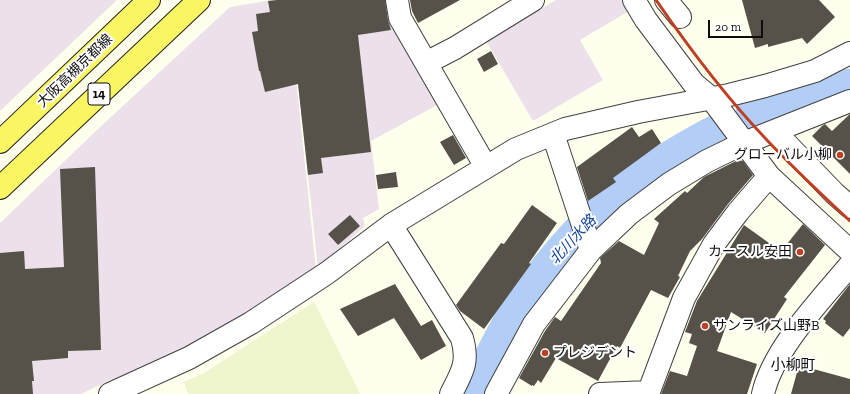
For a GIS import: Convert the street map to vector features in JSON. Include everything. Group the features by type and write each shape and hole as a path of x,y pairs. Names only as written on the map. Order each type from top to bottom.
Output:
{"main road":[{"name":"大阪高槻京都線","path":"0,142 149,0"},
{"name":"14","path":"0,188 199,0"}],"street":[{"path":"397,0 400,18 486,167"},
{"path":"426,63 455,48 533,0"},
{"path":"634,0 646,20 694,84 711,98 769,176 850,251"},
{"path":"666,0 680,17"},
{"path":"110,394 189,358 251,323 327,273 391,225 516,149 565,129 638,112 765,86 815,71 850,53"},
{"path":"496,394 534,324 589,245 669,184 707,161 744,143 850,101"},
{"path":"774,131 834,193 850,207"},
{"path":"553,134 589,245"},
{"path":"600,394 649,393 684,298 714,244 738,212 769,176"},
{"path":"391,225 462,338 465,350 464,368 451,394"},
{"path":"763,394 766,381 787,342 850,265"}],"shaded area":[{"path":"0,0 117,0 0,111"},
{"path":"272,0 388,0 395,29 439,104 371,141 379,209 363,218 365,226 318,268 294,46 293,50 316,269 191,351 108,381 81,394 0,394 0,223 99,128 230,7"},
{"path":"556,0 622,0 629,11 580,40 603,80 533,121 486,41"}],"green space":[{"path":"314,302 360,394 188,394 184,382 204,373"}],"building":[{"path":"385,0 391,30 358,35 371,152 321,158 323,173 308,175 298,84 265,92 259,71 252,32 258,31 256,14 270,12 268,1"},
{"path":"410,0 460,0 418,23 412,11"},
{"path":"742,0 819,0 835,17 807,44 802,38 768,47 768,44 755,48"},
{"path":"491,51 498,64 484,72 477,59"},
{"name":"グローバル小柳","path":"850,114 850,174 812,136 825,124 832,131"},
{"path":"632,127 639,137 652,129 661,143 613,178 616,182 588,201 577,167"},
{"path":"453,135 466,158 454,165 440,142"},
{"path":"738,160 743,161 753,175 728,204 702,239 690,251 678,276 680,277 668,298 651,290 620,348 617,346 598,381 556,358 541,383 538,380 534,386 532,386 519,378 545,331 555,317 561,321 601,263 600,258 619,241 644,255 659,223 654,219 685,191 687,193 704,177"},
{"path":"95,167 101,350 68,351 68,358 32,361 34,381 32,381 33,394 0,394 0,253 24,251 25,269 64,267 60,169"},
{"path":"396,172 398,187 378,189 376,175"},
{"path":"532,205 557,223 529,263 531,264 484,329 460,311 456,305 501,243 504,244"},
{"path":"350,215 360,226 338,245 328,234"},
{"path":"803,224 825,245 784,297 787,299 765,333 731,312 717,351 757,364 747,394 661,394 670,371 687,376 697,346 689,343 692,334 685,332 697,301 744,225 776,248 778,245 783,249"},
{"path":"395,284 421,326 432,320 446,346 421,360 394,318 358,336 340,309"},
{"path":"850,284 850,328 843,337 825,323 826,321 823,319"},
{"path":"799,365 850,379 850,394 791,394"}],"waterway":[{"name":"北川水路","path":"752,114 850,85"},
{"name":"北川水路","path":"473,394 493,352 516,311 545,271 577,233 595,215 632,183 669,158 720,129"}],"railway":[{"path":"656,0 681,36 750,122 796,170 850,221"}],"place":[{"name":"グローバル小柳","path":"840,155"},
{"name":"カースル安田","path":"800,252"},
{"name":"サンライズ山野B","path":"705,326"},
{"name":"プレジデント","path":"545,353"}],"district":[{"name":"小柳町","path":"793,366"}]}
